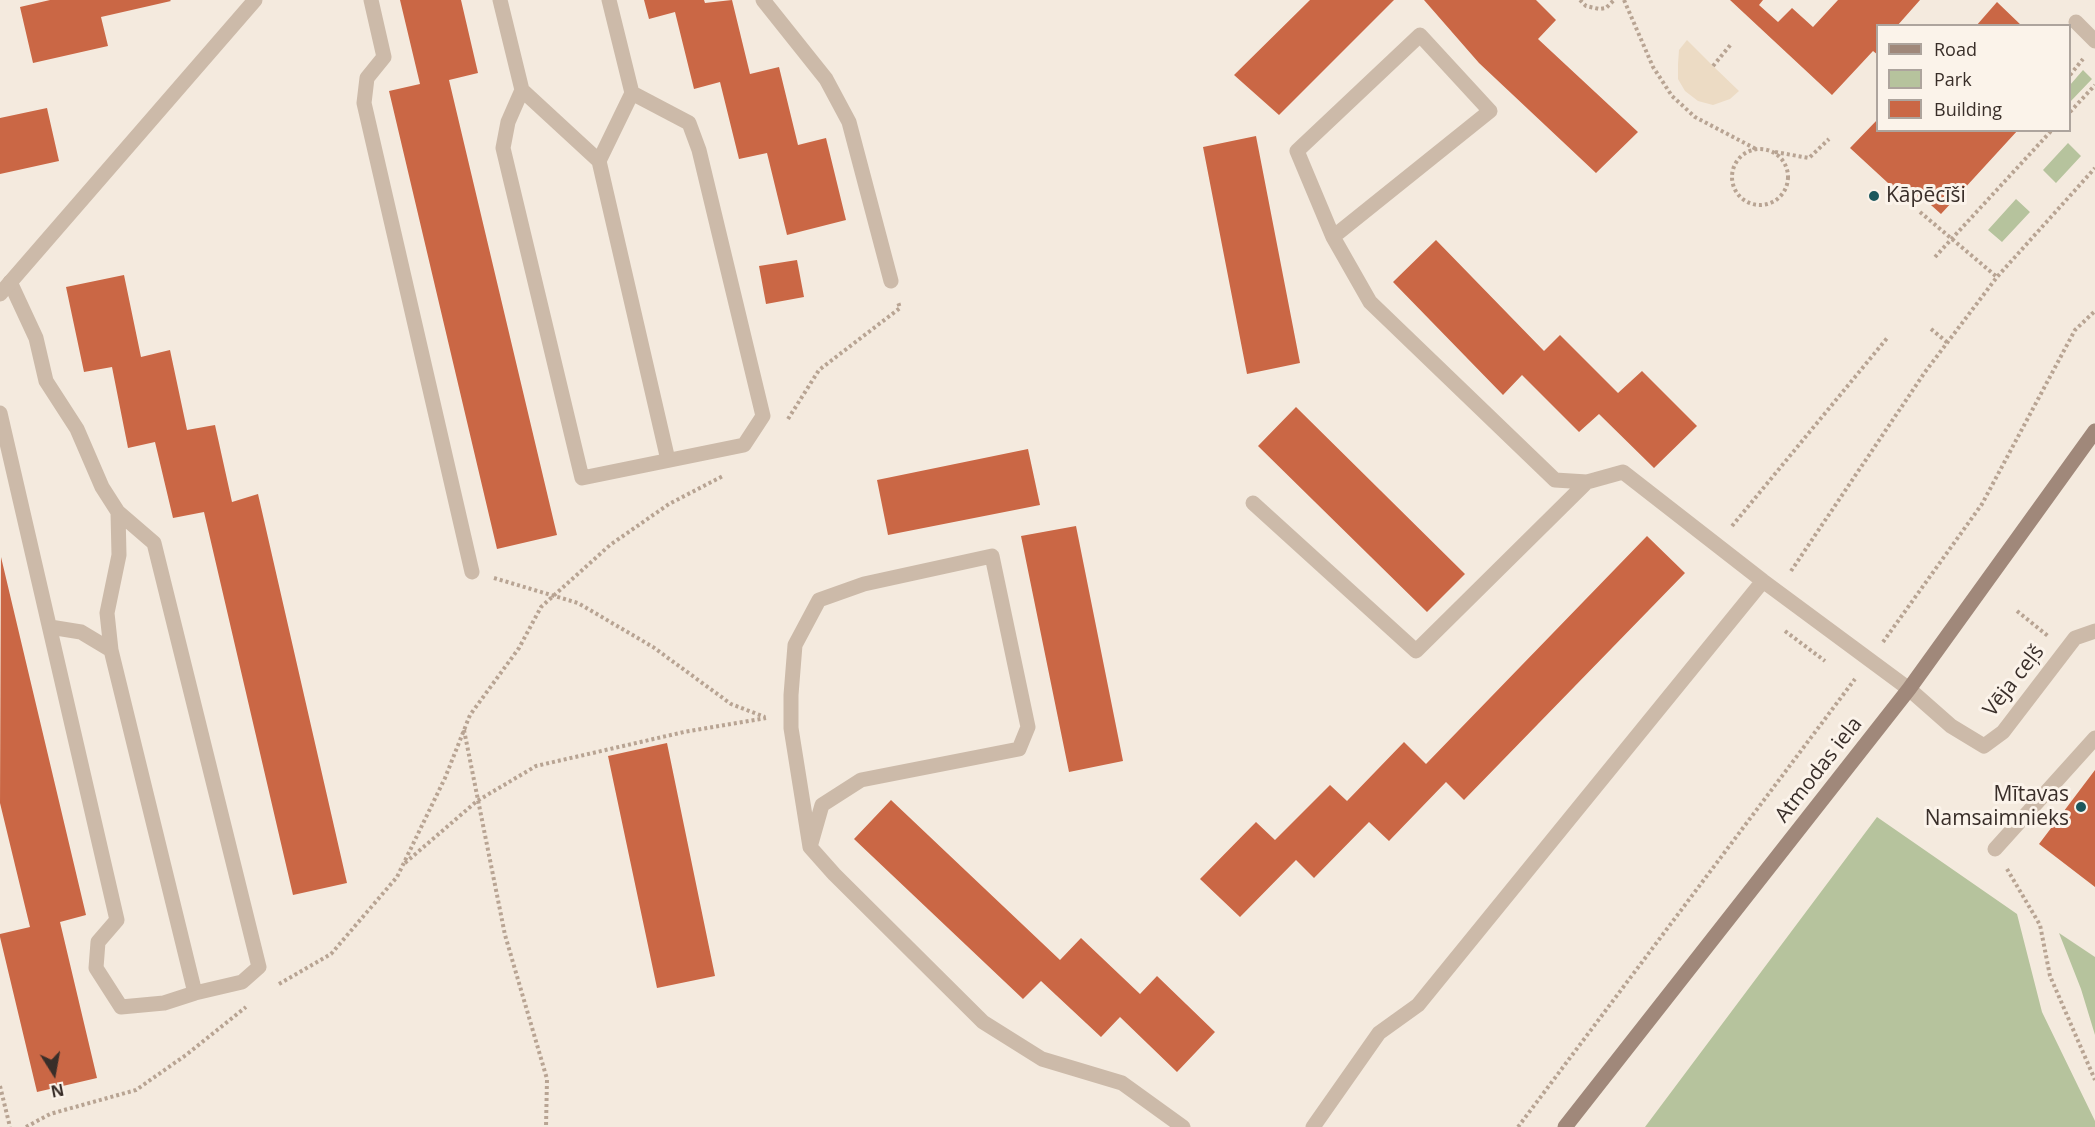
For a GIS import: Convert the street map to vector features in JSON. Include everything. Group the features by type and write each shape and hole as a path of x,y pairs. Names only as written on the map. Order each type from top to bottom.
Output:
{"main road":[{"name":"Atmodas iela","path":"1565,1127 1909,689 2095,430"}],"street":[{"path":"0,413 117,920 98,942 96,968 122,1007 164,1003 242,982 259,967 154,543 118,512 102,487 77,429 46,381 36,338 5,288 255,0"},
{"path":"371,0 384,57 367,78 364,103 471,572"},
{"path":"500,0 522,90 599,161 668,460"},
{"path":"599,161 632,93 609,0"},
{"path":"764,0 826,79 849,122 891,281"},
{"path":"2076,22 2095,41"},
{"path":"1334,237 1490,111 1420,36 1297,151 1334,237 1370,302 1555,480 1587,482 1623,472 1909,689"},
{"path":"522,90 508,122 503,148 582,478 744,445 764,416 699,150 689,123 632,93"},
{"path":"1252,504 1416,651 1587,482"},
{"path":"118,512 119,555 107,614 111,650 195,993"},
{"path":"810,847 822,805 861,780 1019,749 1028,727 992,556 864,584 819,600 795,645 791,728 810,847 834,874 983,1022 1042,1059 1122,1083 1183,1127"},
{"path":"1312,1127 1379,1033 1418,1005 1768,584"},
{"path":"50,627 81,632 111,650"},
{"name":"Vēja ceļš","path":"1909,689 1951,726 1984,746 2003,732 2075,638 2095,631"},
{"path":"1995,849 2095,738"}],"path":[{"path":"1580,0 1586,6 1599,9 1606,8 1614,0"},
{"path":"1624,0 1653,67 1672,96 1695,117 1756,149 1809,158 1829,139"},
{"path":"1713,66 1732,43"},
{"path":"2071,74 2085,57 2090,63"},
{"path":"2071,111 2095,84"},
{"path":"1935,257 2050,132"},
{"path":"1756,149 1738,158 1731,176 1738,194 1754,205 1772,203 1779,198 1788,182 1786,164 1774,152"},
{"path":"1768,584 1797,566 1925,372 1997,277 2095,168"},
{"path":"1920,212 1997,277"},
{"path":"783,426 819,370 900,308 891,281"},
{"path":"1518,1127 1869,660 1982,504 2075,330 2095,311"},
{"path":"1931,329 1948,343"},
{"path":"1718,544 1888,337"},
{"path":"275,986 332,954 397,877 445,778 470,715 519,648 541,607 610,545 669,504 730,472"},
{"path":"471,572 578,603 653,647 731,704 791,728"},
{"path":"2017,611 2065,649"},
{"path":"402,866 477,801 536,766 684,732 766,717"},
{"path":"464,729 505,935 547,1079 546,1127"},
{"path":"1995,849 2040,925 2050,976 2095,1080"},
{"path":"26,1127 50,1114 136,1090 186,1055 248,1005"},
{"path":"0,1086 10,1127"}],"green space":[{"path":"2083,70 2092,79 2071,101 2071,84"},
{"path":"2068,143 2081,156 2056,183 2043,170"},
{"path":"2016,199 2030,212 2002,242 1988,230"},
{"path":"1877,817 2017,914 2042,1012 2095,1121 2095,1127 1645,1127"},
{"path":"2059,933 2095,957 2095,1035 2081,989"}],"shaded area":[{"path":"1687,40 1739,91 1730,99 1713,105 1698,101 1685,91 1678,79 1678,64 1679,50"}],"building":[{"path":"50,0 171,1 101,17 108,46 33,63 20,7"},
{"path":"400,0 461,0 478,73 449,80 557,535 497,549 389,91 420,84"},
{"path":"644,0 704,0 705,3 732,0 750,74 779,67 798,145 826,138 846,220 787,235 767,153 739,159 720,82 694,89 675,12 649,19"},
{"path":"1310,0 1394,0 1279,115 1234,75"},
{"path":"1424,0 1536,0 1556,20 1538,39 1638,132 1596,173 1479,63"},
{"path":"1730,0 1763,0 1759,5 1778,22 1792,8 1813,27 1838,0 1920,0 1899,24 1876,24 1876,53 1873,51 1832,95"},
{"path":"1997,2 2020,24 1978,24"},
{"path":"47,108 59,161 0,174 0,118"},
{"path":"1876,121 1876,132 2016,132 1941,214 1922,197 1913,206 1850,148"},
{"path":"1256,136 1300,363 1247,374 1203,147"},
{"path":"1436,240 1544,351 1560,335 1618,393 1642,371 1697,426 1654,468 1599,414 1579,432 1522,375 1503,395 1393,282"},
{"path":"797,260 804,297 766,304 759,266"},
{"path":"124,275 141,357 170,350 187,430 215,425 232,502 258,494 347,883 293,895 204,512 173,518 155,442 128,448 112,367 84,372 66,287"},
{"path":"1296,407 1465,574 1427,612 1258,446"},
{"path":"1028,449 1040,505 888,535 877,480"},
{"path":"1076,526 1123,761 1069,772 1021,536"},
{"path":"1647,536 1685,573 1464,800 1446,782 1389,841 1369,822 1314,878 1296,860 1240,917 1200,879 1256,822 1275,840 1330,785 1347,801 1404,742 1426,764"},
{"path":"1,557 86,915 60,922 97,1078 37,1092 0,937 0,934 30,927 0,803"},
{"path":"667,743 715,976 657,988 608,756"},
{"name":"Mītavas Namsaimnieks","path":"2095,770 2095,887 2039,844"},
{"path":"891,800 1060,960 1081,938 1140,994 1157,976 1215,1032 1177,1072 1120,1017 1101,1037 1041,981 1023,999 854,839"}],"place":[{"name":"Kāpēcīši","path":"1874,196"},
{"name":"Mītavas Namsaimnieks","path":"2081,807"}]}
